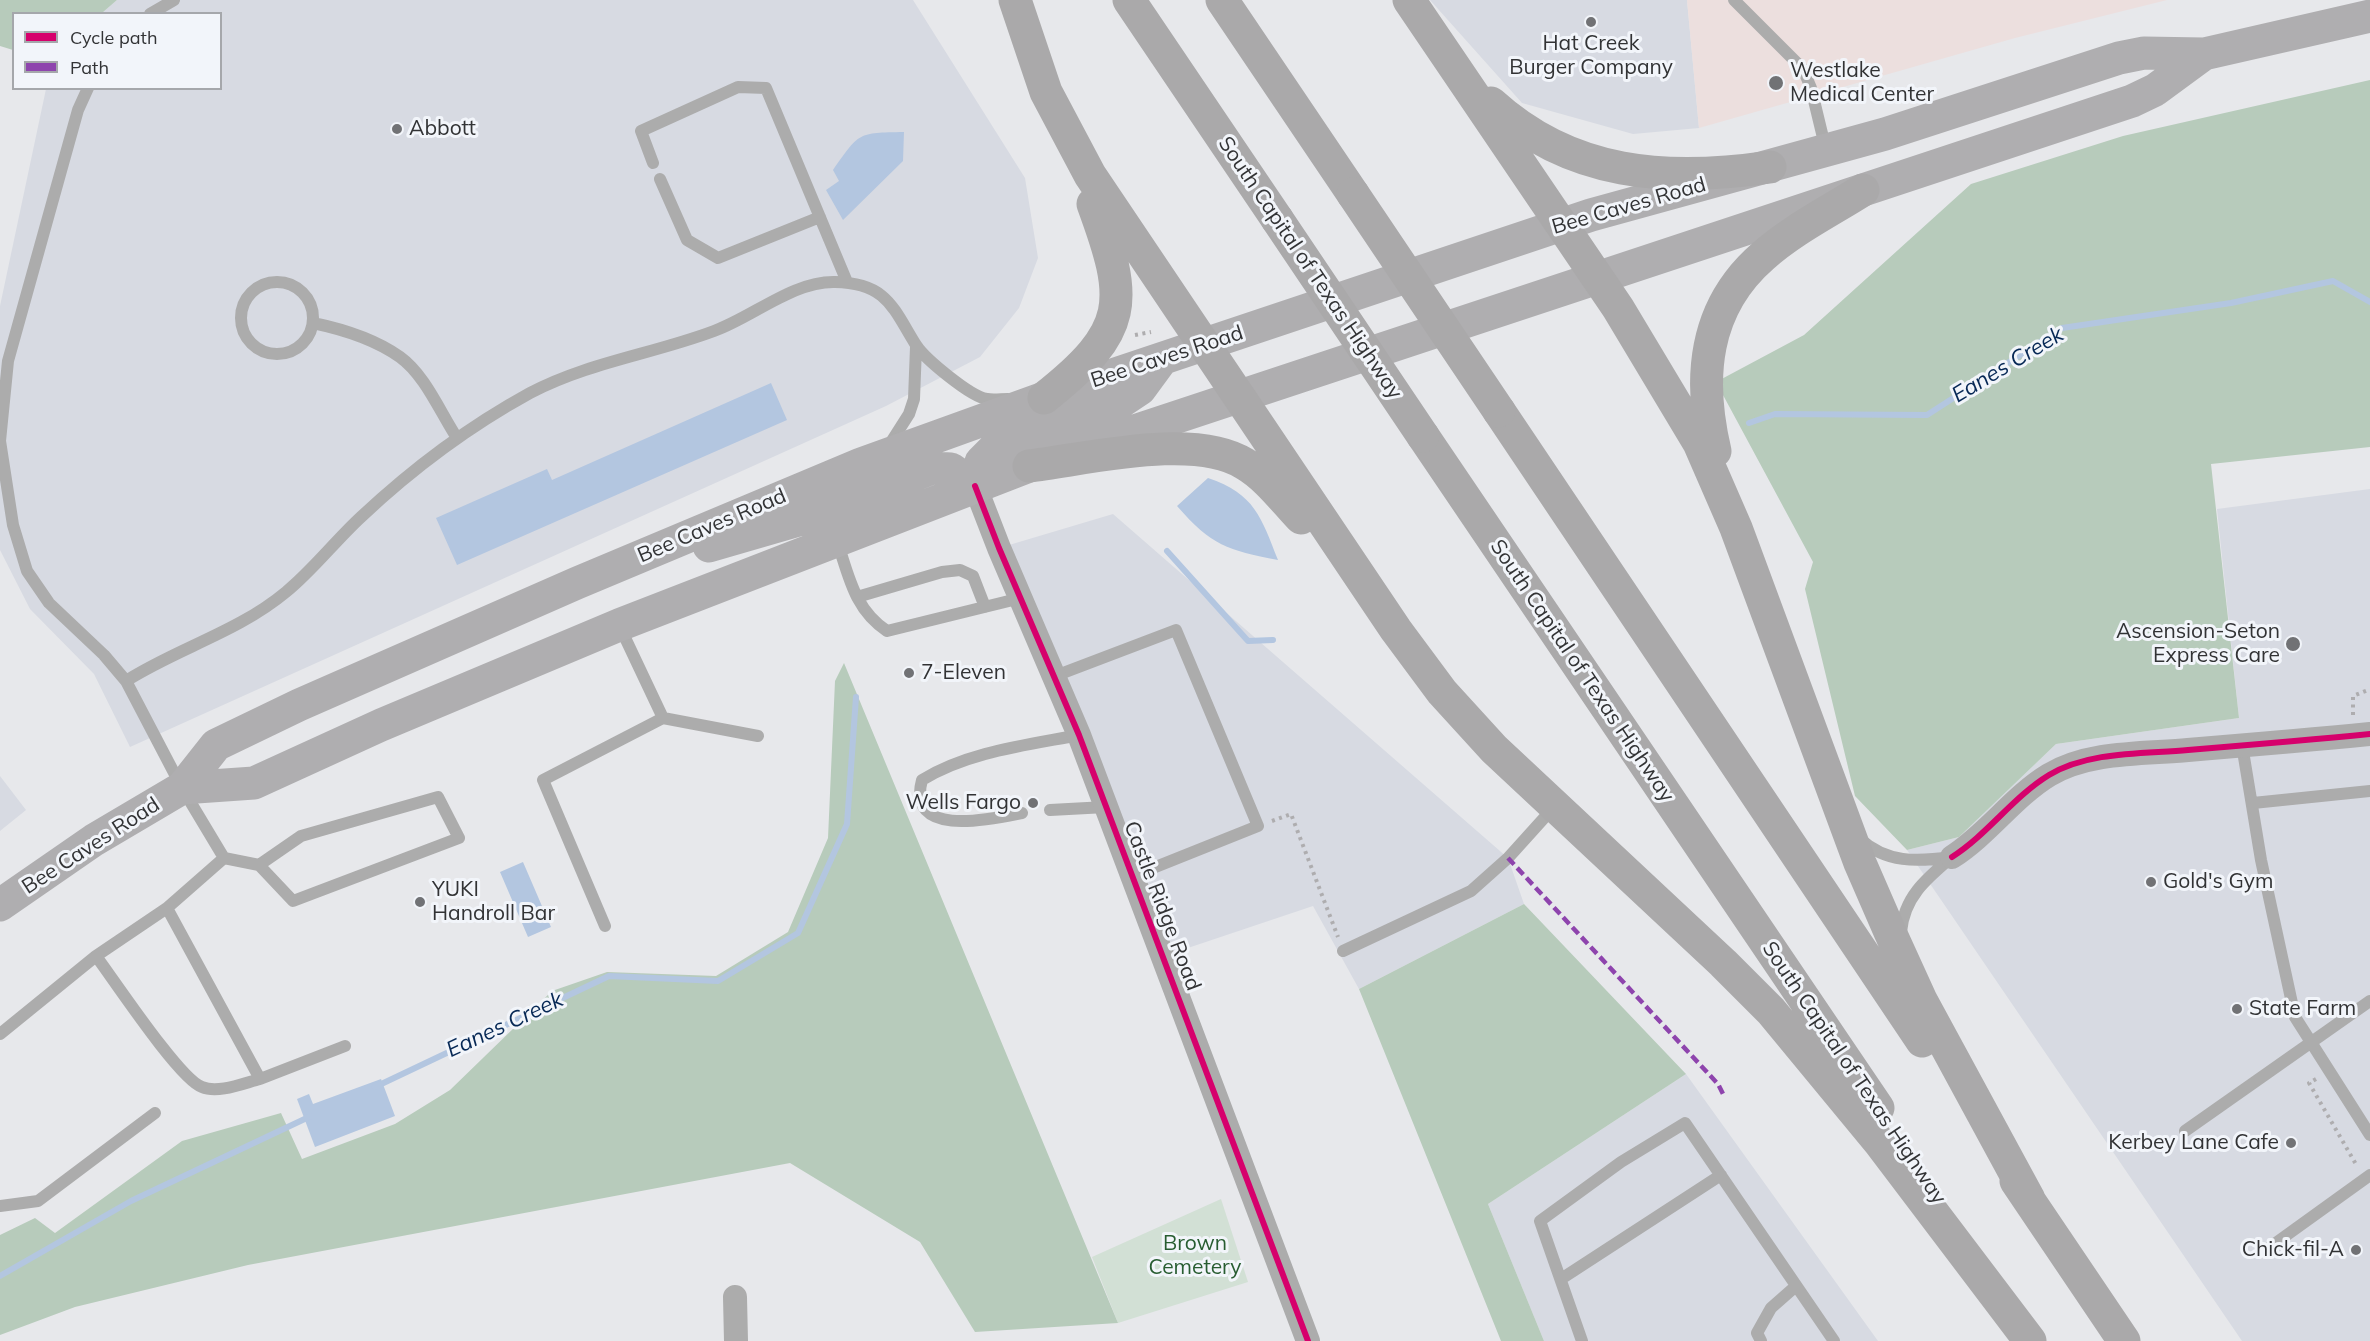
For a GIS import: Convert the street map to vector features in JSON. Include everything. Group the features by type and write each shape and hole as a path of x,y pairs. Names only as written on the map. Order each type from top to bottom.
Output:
{"highway":[{"path":"1015,0 1038,72 1071,143 1113,260 1117,283 1115,305 1105,336 1093,355 1044,398"},
{"name":"South Capital of Texas Highway","path":"1130,0 2035,1341"},
{"path":"1222,0 2124,1341"},
{"path":"1409,0 1598,279 1678,404 1699,443 1730,514 1846,824 1906,969 2029,1199"},
{"path":"1454,66 1500,112 1531,135 1583,160 1627,169 1672,173 1731,172 1770,167"},
{"path":"1071,143 1111,208 1203,345 1374,598 1442,692 1494,749 1723,963 1771,1011 1880,1143 2030,1341"},
{"path":"1730,514 1709,424 1705,394 1710,347 1721,314 1737,285 1763,255 1863,190"},
{"path":"1029,466 1179,447 1195,447 1222,453 1244,463 1262,477 1374,598"}],"main road":[{"name":"Bee Caves Road","path":"0,905 94,840 182,788 216,745 299,705 577,583 882,456 1044,398 1162,344 1203,345 1561,225 1827,152 2119,58 2144,53 2204,54 2295,31 2370,16"},
{"name":"Bee Caves Road","path":"182,788 254,783 381,725 619,626 975,486 1029,466 2132,101 2155,90 2204,54"},
{"path":"577,583 790,523 932,468 951,469 975,486 981,462 996,447 1116,405 1140,389 1162,344"}],"street":[{"name":"Castle Ridge Road","path":"975,486 1079,735 1308,1341"},
{"path":"1952,857 1976,840 2027,791 2062,768 2106,758 2242,745 2361,726"},
{"path":"735,1297 736,1341"}],"lane":[{"path":"153,12 174,0"},
{"path":"1734,0 1803,69 1811,88 1827,152"},
{"path":"653,163 640,131 738,87 766,88 847,282"},
{"path":"87,90 78,110 8,361 0,441 13,525 27,571 49,603 104,655 126,681 182,788 224,858 259,865 293,901 459,838 438,797 301,836 259,865"},
{"path":"660,179 687,240 718,258 820,217"},
{"path":"282,282 295,286 306,296 312,309 313,323 309,337 299,347 286,354 272,355 258,350 248,340 241,327 240,313 245,299 254,289 267,283 282,282"},
{"path":"126,681 173,653 210,640 261,611 289,591 391,489 457,438 531,393 575,372 716,331 794,292 824,282 847,282 868,288 887,298 902,319 916,347 953,379 984,399 1044,398"},
{"path":"313,323 337,328 401,358 426,388 457,438"},
{"path":"882,456 909,414 914,399 916,347"},
{"path":"836,539 856,597 870,620 887,631 1021,598"},
{"path":"856,597 942,572 960,570 973,576 985,607"},
{"path":"619,626 663,718"},
{"path":"1055,676 1176,630 1258,826 1133,876"},
{"path":"605,926 543,780 663,718 758,736"},
{"path":"1022,813 974,822 952,822 933,815 921,802 919,792 922,780 936,771 994,752 1079,735"},
{"path":"2242,745 2261,860 2295,1017 2370,1135"},
{"path":"2253,803 2370,792"},
{"path":"1050,810 1106,807"},
{"path":"1343,951 1471,891 1508,858 1554,807"},
{"path":"1846,824 1866,845 1887,856 1908,861 1952,857"},
{"path":"1906,969 1901,932 1906,905 1920,886 1952,857"},
{"path":"0,1034 96,956 167,908 224,858"},
{"path":"167,908 260,1079"},
{"path":"96,956 181,1071 201,1087 214,1089 260,1079 345,1046"},
{"path":"2185,1131 2370,1001"},
{"path":"0,1206 38,1201 155,1113"},
{"path":"1582,1341 1540,1221 1621,1162 1685,1122 1834,1341"},
{"path":"1561,1280 1721,1175"},
{"path":"2266,1251 2370,1175"},
{"path":"1761,1341 1757,1333 1771,1308 1796,1286"}],"path":[{"path":"1128,336 1162,344"},
{"path":"2361,726 2353,696 2367,690"},
{"path":"1258,826 1291,814 1343,951"},
{"path":"2319,1076 2309,1083 2358,1169"}],"shaded area":[{"path":"117,0 913,0 1025,178 1038,258 1019,308 980,357 886,406 130,747 94,674 30,609 0,550 0,306 46,90 222,90 222,12 103,12"},
{"path":"1430,0 1687,0 1699,128 1633,134 1522,103"},
{"name":"Westlake Medical Center","path":"1687,0 2167,0 2015,38 1699,128"},
{"path":"2370,489 2370,1341 2242,1341 1907,850 1959,837 2056,744 2239,718 2217,509"},
{"path":"1113,514 1508,858 1524,904 1359,989 1313,906 1164,956 999,548"},
{"path":"0,776 26,810 0,831"},
{"path":"1686,1074 1878,1341 1544,1341 1488,1204"}],"green space":[{"path":"0,0 117,0 103,12 12,12 12,50 0,46"},
{"path":"2370,80 2370,447 2211,464 2239,718 2056,744 1959,837 1907,850 1855,796 1805,589 1813,562 1716,382 1804,335 1971,184 2123,136"},
{"path":"844,663 1118,1323 975,1332 920,1242 790,1163 248,1265 75,1307 0,1335 0,1235 35,1218 55,1233 182,1141 281,1113 302,1159 395,1124 450,1090 552,991 607,972 716,976 788,932 828,838 835,681"},
{"path":"1524,904 1686,1074 1488,1204 1544,1341 1501,1341 1359,989"},
{"name":"Brown Cemetery","path":"1221,1199 1248,1282 1118,1323 1092,1257"}],"water":[{"path":"904,132 903,161 843,220 826,190 839,181 833,170 849,148 861,137 868,134"},
{"path":"771,383 787,420 457,565 436,518 547,469 552,480"},
{"path":"1208,478 1236,492 1254,509 1261,519 1278,560 1246,553 1222,544 1200,530 1177,506"},
{"path":"523,862 551,927 528,937 500,872"},
{"path":"381,1079 395,1116 315,1147 297,1099 309,1094 313,1104"}],"waterway":[{"name":"Eanes Creek","path":"1749,423 1775,414 1927,415 2062,328 2231,303 2333,281 2370,302"},
{"name":"Eanes Creek","path":"1167,551 1248,641 1273,640"},
{"name":"Eanes Creek","path":"375,1087 609,976 718,981 798,933 847,824 856,697"},
{"name":"Eanes Creek","path":"0,1276 131,1201 311,1116"}],"marked path":[{"path":"1508,858 1718,1084 1724,1096"}],"cycle path":[{"path":"975,486 1079,735 1308,1341"},
{"path":"1952,857 1977,838 2036,784 2065,767 2081,762 2117,755 2370,734"}],"place":[{"name":"Hat Creek Burger Company","path":"1591,22"},
{"name":"Westlake Medical Center","path":"1776,83"},
{"name":"Abbott","path":"397,129"},
{"name":"Ascension-Seton Express Care","path":"2293,644"},
{"name":"7-Eleven","path":"909,673"},
{"name":"Wells Fargo","path":"1033,803"},
{"name":"Gold's Gym","path":"2151,882"},
{"name":"YUKI Handroll Bar","path":"420,902"},
{"name":"State Farm","path":"2237,1009"},
{"name":"Kerbey Lane Cafe","path":"2291,1143"},
{"name":"Chick-fil-A","path":"2356,1250"}]}
